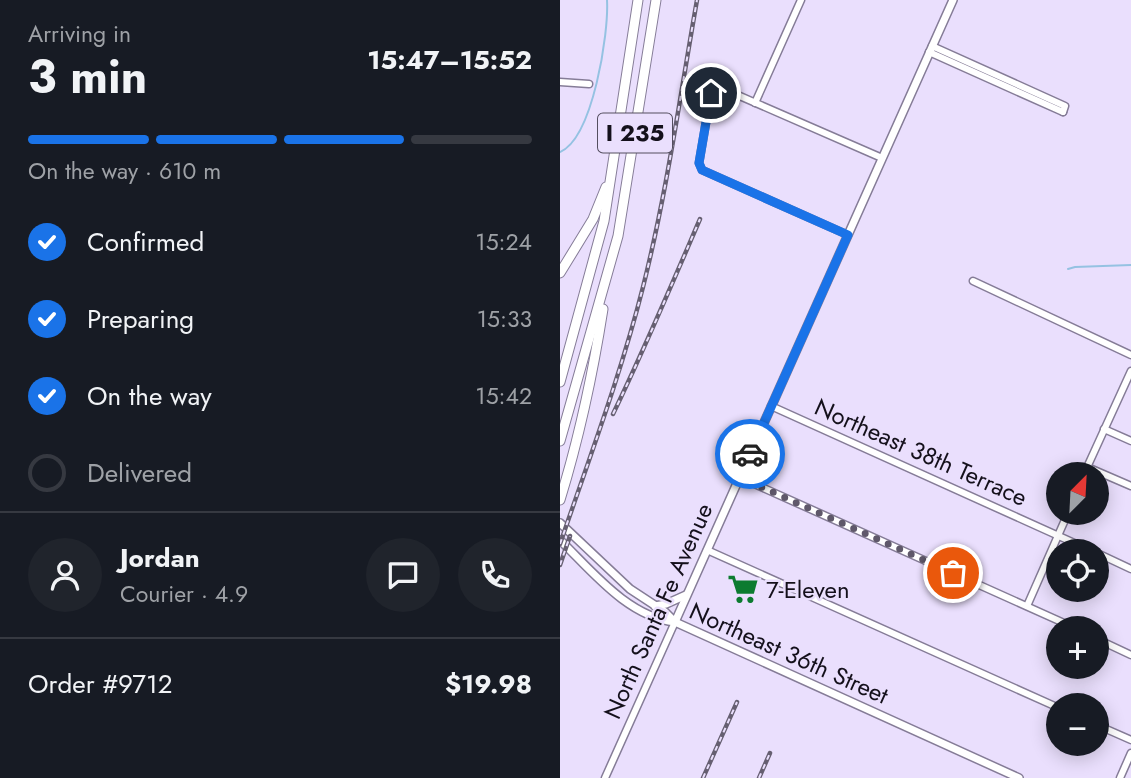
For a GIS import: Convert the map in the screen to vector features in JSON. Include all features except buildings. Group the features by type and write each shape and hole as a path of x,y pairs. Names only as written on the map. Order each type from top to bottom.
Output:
{"highway":[{"name":"I 235","path":"560,382 597,254 613,169 638,0"},
{"name":"I 235","path":"560,441 610,266 626,194 656,0"},
{"path":"560,273 593,219 613,169"},
{"path":"560,500 596,354 610,266"}],"main road":[{"name":"North Santa Fe Avenue","path":"675,622 953,0"},
{"path":"560,523 620,581 675,622"},
{"name":"Northeast 36th Street","path":"560,540 626,601 661,620 675,622 1019,778"},
{"path":"654,606 687,595"}],"street":[{"path":"755,103 801,0"},
{"path":"931,49 1065,106 1063,112 931,49"},
{"path":"560,82 589,83"},
{"path":"848,235 701,169 699,163 709,99 716,89 722,88 882,158"},
{"path":"973,281 1131,355"},
{"path":"1090,462 1131,371"},
{"name":"Northeast 38th Terrace","path":"771,406 1065,539"},
{"path":"1104,429 1131,441"},
{"path":"739,477 1049,616"},
{"path":"1110,479 1131,486"},
{"path":"1027,606 1063,525"},
{"path":"707,550 1046,702"},
{"name":"Northeast 38th Terrace","path":"1109,559 1131,569"},
{"name":"North Santa Fe Avenue","path":"605,778 675,622"},
{"path":"1109,644 1131,654"},
{"path":"1109,730 1131,740"},
{"path":"1120,778 1131,753"}],"waterway":[{"path":"560,152 572,143 590,106 602,59 607,0"},
{"path":"1068,269 1131,265"}],"railway":[{"path":"560,544 615,384 643,287 666,180 697,0"},
{"path":"613,414 700,219"},
{"path":"560,565 570,536"},
{"path":"703,778 737,702"},
{"path":"759,778 770,753"}],"way so far":[{"path":"750,454 739,477 953,573"}],"place":[{"name":"7-Eleven","path":"743,589"}],"route":[{"path":"711,93 699,163 702,170 848,235 750,454"}]}
